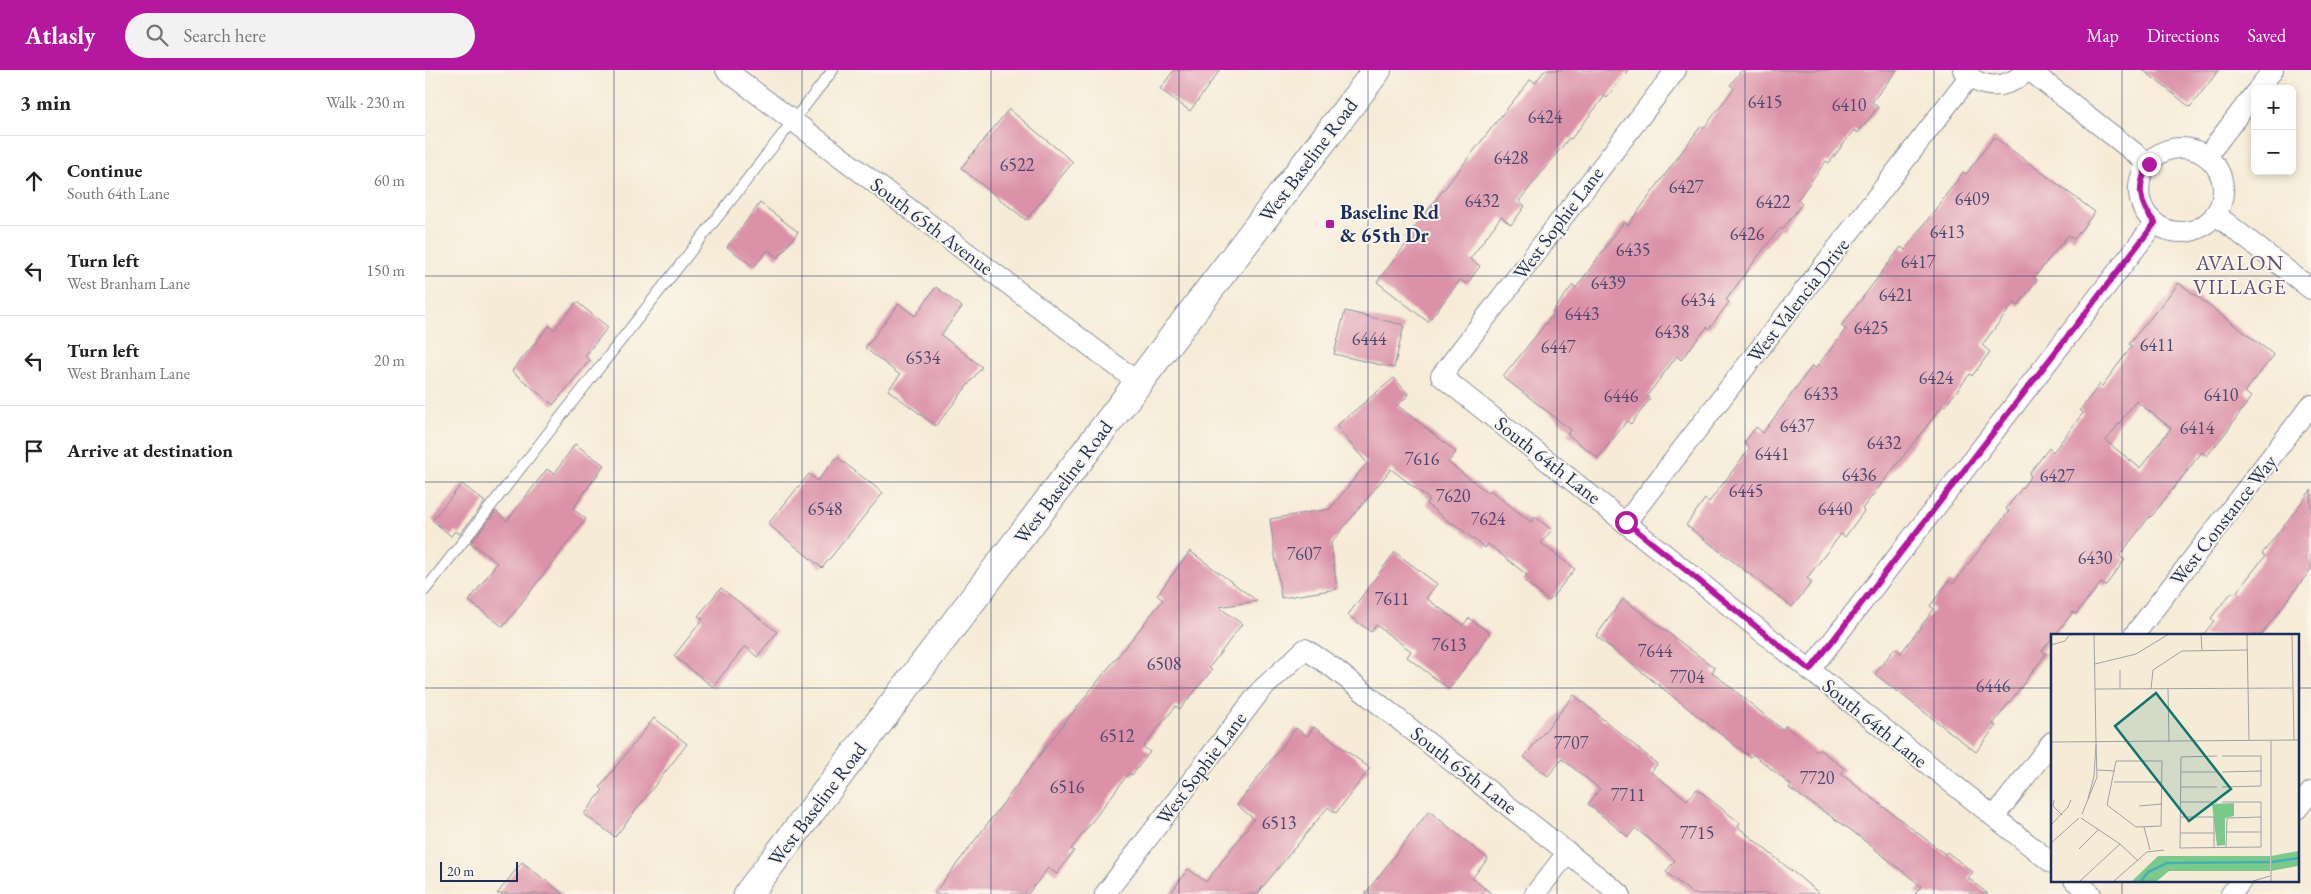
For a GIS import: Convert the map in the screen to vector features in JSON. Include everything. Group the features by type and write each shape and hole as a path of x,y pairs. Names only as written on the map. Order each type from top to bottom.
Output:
{"main road":[{"name":"West Baseline Road","path":"748,894 1377,70"}],"street":[{"name":"South 65th Avenue","path":"725,70 1139,383"},
{"name":"West Sophie Lane","path":"1441,376 1676,70"},
{"name":"West Valencia Drive","path":"1626,522 1966,74 1980,84 1994,86 2007,84 2019,79 2028,70"},
{"path":"2028,70 2149,164"},
{"path":"2261,85 2273,70"},
{"path":"2207,156 2251,98"},
{"path":"2183,148 2195,150 2207,156 2216,166 2221,177 2223,190 2221,203 2215,214 2201,227 2182,232 2163,228 2155,223 2147,213 2140,195 2142,175 2149,164 2158,155 2170,149 2183,148"},
{"path":"2215,214 2311,288"},
{"path":"1810,670 2155,223"},
{"name":"South 64th Lane","path":"1441,376 2051,862"},
{"name":"West Constance Way","path":"2135,634 2311,405"},
{"name":"West Sophie Lane","path":"1105,894 1261,690 1305,649"},
{"name":"South 65th Lane","path":"1305,649 1332,667 1620,894"},
{"path":"1994,817 2051,743"},
{"path":"2299,807 2311,792"},
{"path":"1535,894 1568,852"},
{"path":"2076,882 2091,894"},
{"path":"2231,894 2240,882"}],"lane":[{"path":"425,590 833,70"}],"building":[{"path":"1174,70 1220,70 1190,111 1160,89"},
{"path":"1545,70 1628,70 1607,98 1605,96 1571,139 1569,138 1519,201 1525,206 1511,225 1501,217 1470,259 1480,266 1467,284 1460,280 1428,322 1377,282 1409,240 1406,238 1497,121 1531,79 1535,83"},
{"path":"1742,70 1897,70 1872,102 1878,107 1858,133 1854,130 1829,163 1826,161 1797,200 1802,204 1782,230 1780,228 1750,267 1726,300 1729,302 1709,329 1707,327 1681,360 1677,356 1647,396 1650,399 1631,424 1627,421 1598,458 1567,434 1571,430 1503,377 1554,313 1552,312 1573,285 1576,288 1624,222 1628,225 1701,126 1704,128 1734,88 1730,85"},
{"path":"2143,70 2219,70 2190,107"},
{"path":"1009,109 1073,162 1026,220 961,168"},
{"path":"1994,137 2095,212 2074,239 2068,235 2034,278 2037,280 2018,306 2014,303 1982,345 1990,352 1972,376 1970,374 1945,406 1943,405 1862,509 1864,511 1845,537 1841,534 1807,578 1812,582 1792,607 1686,525 1705,499 1709,502 1750,448 1744,443 1756,427 1763,433 1812,366 1815,369 1846,329 1841,326 1901,247 1905,250 1963,172 1966,174"},
{"path":"760,203 798,232 778,258 768,250 754,267 727,247"},
{"path":"2179,283 2274,355 2245,392 2251,397 2227,431 2207,456 2202,452 2150,516 2119,556 2125,560 2105,586 2101,583 2076,614 2073,612 2056,634 2051,634 2051,639 2042,651 2046,654 1993,724 1996,726 1976,752 1875,674 1895,648 1901,653 1934,609 1930,606 1949,581 1953,584 2009,511 2006,509 2031,476 2029,474 2049,448 2053,452 2083,413 2080,410 2100,384 2102,386 2132,346 2129,344","holes":["2136,401 2171,428 2140,468 2106,441"]},
{"path":"936,287 962,307 941,335 982,367 936,426 888,390 900,375 865,348 899,304 915,316"},
{"path":"577,302 608,327 585,356 590,360 553,405 512,371 549,326 554,330"},
{"path":"1345,311 1404,325 1394,368 1334,354"},
{"path":"1394,378 1409,395 1397,405 1456,452 1448,462 1488,493 1490,490 1531,522 1535,517 1552,530 1541,543 1575,569 1549,601 1523,580 1527,575 1488,544 1485,548 1426,504 1429,499 1391,469 1331,543 1337,589 1281,598 1270,519 1330,509 1367,463 1336,426"},
{"path":"575,444 604,465 573,509 586,519 503,627 469,601 497,563 471,543 496,511 507,521 547,469 554,474"},
{"path":"837,457 883,493 822,568 768,524 809,474 817,481"},
{"path":"462,484 485,502 460,534 455,531 451,536 432,520"},
{"path":"2311,490 2311,569 2262,634 2204,634 2214,621 2211,618 2232,592 2235,594 2265,556 2262,554"},
{"path":"1190,551 1257,601 1219,607 1242,624 1209,668 1212,670 1180,709 1176,706 1143,747 1150,752 1132,775 1129,773 1071,849 1074,851 1057,874 1048,868 1028,894 934,894 1065,722 1163,600 1157,595"},
{"path":"1395,552 1437,584 1426,598 1463,625 1469,618 1490,633 1449,689 1407,657 1411,651 1376,625 1371,632 1348,615"},
{"path":"721,588 777,632 757,657 745,646 713,687 674,656 703,619 698,616"},
{"path":"1623,599 1715,668 1712,672 1783,730 1785,726 1817,752 1819,749 1845,769 1841,774 1945,854 1947,852 1973,872 1968,878 1988,894 1915,894 1921,886 1851,830 1789,788 1791,785 1753,754 1750,757 1596,636"},
{"path":"1574,695 1657,764 1651,772 1687,800 1697,789 1740,823 1738,827 1820,894 1693,894 1666,872 1675,860 1635,828 1628,837 1588,804 1600,789 1562,759 1548,776 1524,757"},
{"path":"654,718 687,744 615,837 584,814 603,790 600,787"},
{"path":"1314,727 1370,768 1336,813 1328,807 1257,894 1170,894 1188,869 1206,882 1254,819 1237,805 1296,728 1307,736"},
{"path":"1429,811 1488,859 1472,878 1492,894 1365,894"},
{"path":"522,862 563,894 497,894"}],"place":[{"name":"Baseline Rd & 65th Dr","path":"1330,224"}],"district":[{"name":"AVALON VILLAGE","path":"2240,275"}],"route":[{"path":"1626,522 1810,670 2155,223 2141,201 2142,175 2149,164"}]}
